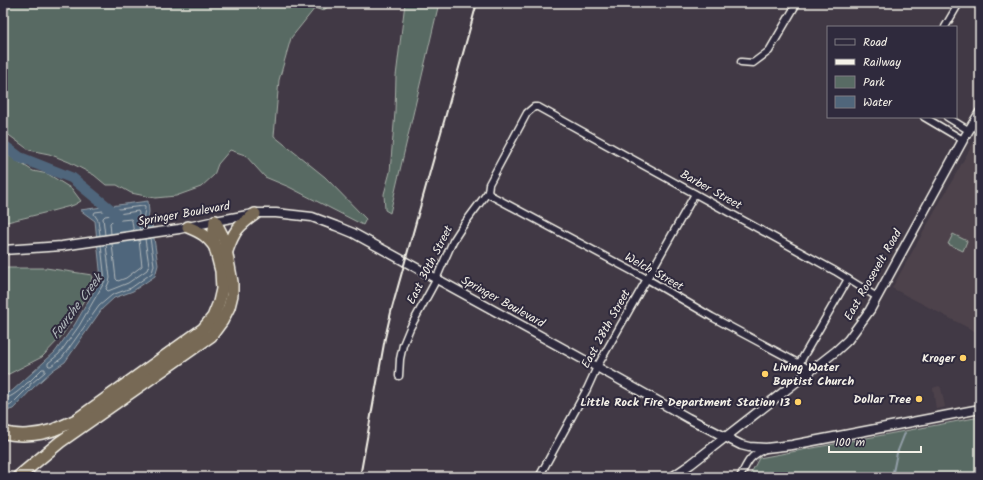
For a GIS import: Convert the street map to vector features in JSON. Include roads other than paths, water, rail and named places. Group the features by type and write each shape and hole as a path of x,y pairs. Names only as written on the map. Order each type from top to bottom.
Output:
{"highway":[{"path":"227,251 236,230 242,223 255,214"},
{"path":"18,477 60,442 211,336 222,321 224,305 221,270 213,240 215,220"},
{"path":"3,432 10,434 34,434 53,430 76,420 203,329 232,295 232,282 227,251 224,239 215,220"},
{"path":"184,228 201,232 215,247"}],"main road":[{"name":"East Roosevelt Road","path":"672,477 691,464 848,340 866,316 877,297 968,130 980,112"},
{"name":"Springer Boulevard","path":"3,250 62,246 184,228 215,220 255,214 312,217 352,233 688,418 745,446 766,448 792,445 980,410"}],"street":[{"path":"740,62 753,62 769,51 797,3"},
{"path":"947,26 959,3"},
{"name":"East 30th Street","path":"400,376 400,359 403,345 453,241 488,192 489,184 527,113 534,107"},
{"name":"Barber Street","path":"534,107 538,107 835,270 877,297"},
{"path":"926,118 963,140"},
{"path":"949,118 968,130"},
{"name":"Welch Street","path":"488,192 490,195 647,279 712,317 811,370"},
{"name":"East 28th Street","path":"539,477 587,389 597,367 695,194"},
{"path":"799,364 848,279"},
{"path":"740,477 749,459 766,448"}],"water":[{"path":"148,201 149,212 147,224 152,225 158,265 155,276 133,291 114,298 102,309 65,362 53,370 33,388 13,409 3,412 3,395 12,391 55,352 75,324 101,279 95,221 80,210"}],"waterway":[{"name":"Fourche Creek","path":"3,145 19,157 72,178 116,214 116,217"},
{"path":"892,477 897,453 905,433"}],"railway":[{"path":"360,477 385,338 392,308 477,3"}],"place":[{"name":"Kroger","path":"963,358"},
{"name":"Living Water Baptist Church","path":"765,374"},
{"name":"Dollar Tree","path":"919,399"},
{"name":"Little Rock Fire Department Station 13","path":"798,402"}]}
